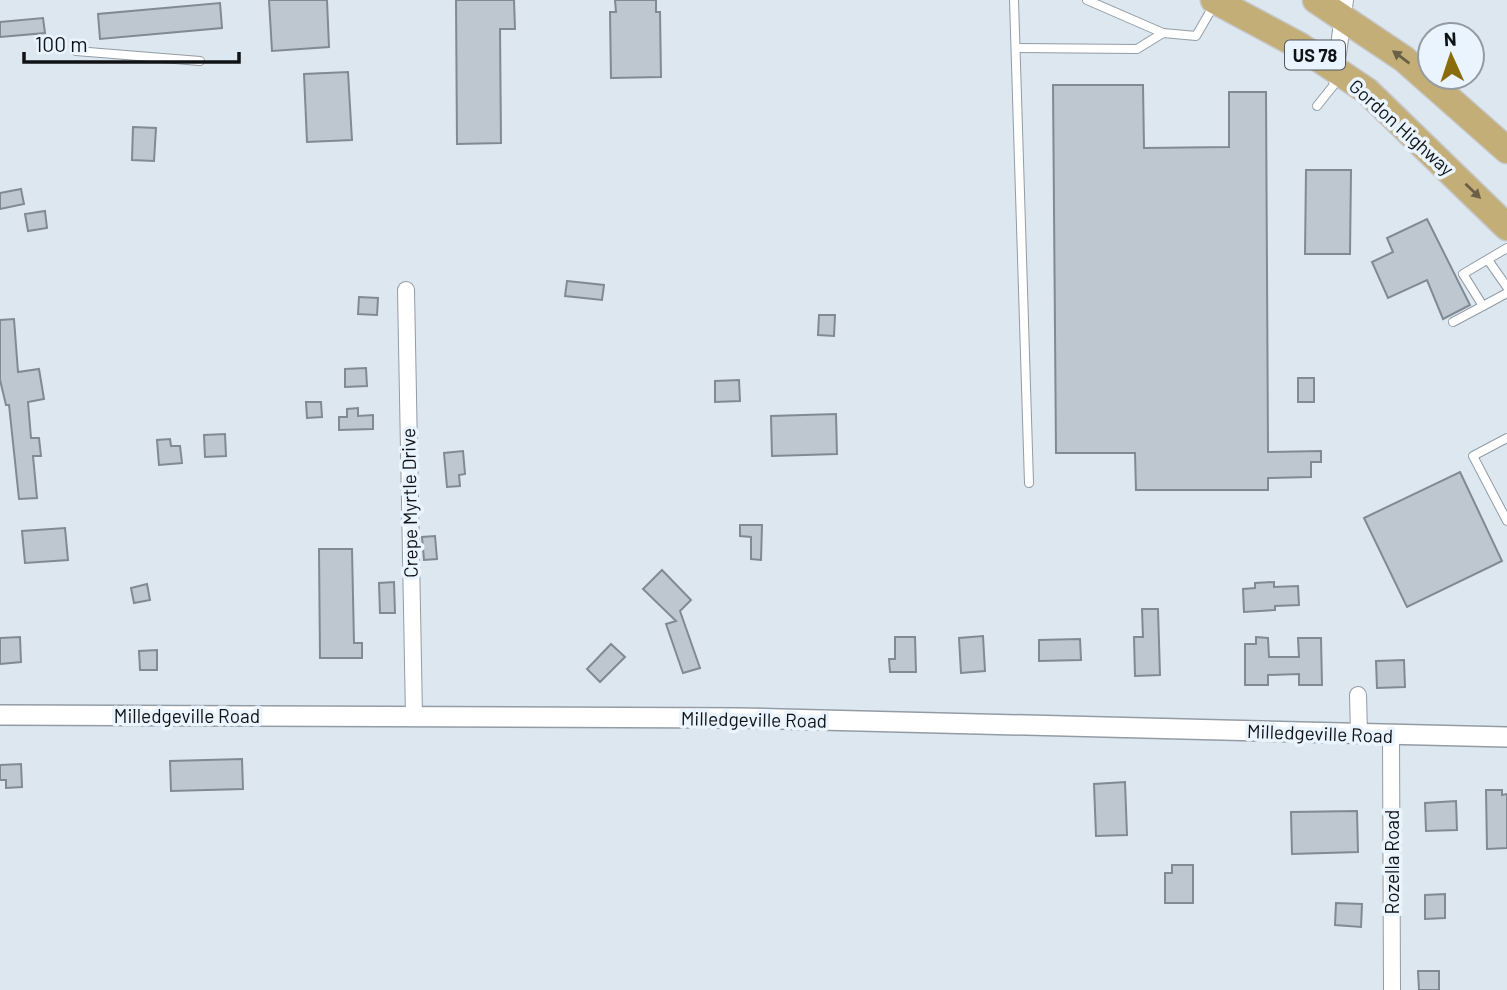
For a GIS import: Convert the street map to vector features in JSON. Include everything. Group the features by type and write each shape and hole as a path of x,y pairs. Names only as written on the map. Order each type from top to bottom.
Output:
{"highway":[{"name":"Gordon Highway","path":"1215,0 1336,69 1367,91 1507,227"},
{"name":"US 78","path":"1316,0 1344,8 1504,141"}],"street":[{"path":"1336,69 1344,8"},
{"name":"Crepe Myrtle Drive","path":"406,290 414,716"},
{"path":"1358,695 1359,734"},
{"name":"Milledgeville Road","path":"0,715 739,718 1507,737"},
{"name":"Rozella Road","path":"1391,735 1392,990"}],"lane":[{"path":"1014,0 1020,103 1029,483"},
{"path":"1087,0 1163,33 1196,36 1215,0"},
{"path":"1016,48 1137,49 1163,33"},
{"path":"76,51 200,61"},
{"path":"1317,106 1334,86 1336,69"},
{"path":"1483,306 1463,274 1507,248"},
{"path":"1488,260 1507,287"},
{"path":"1453,322 1507,293"},
{"path":"1507,438 1473,456 1503,505 1507,521"}],"building":[{"path":"269,0 327,0 329,47 272,51"},
{"path":"456,0 514,0 515,29 500,29 501,143 457,144"},
{"path":"615,0 656,0 656,12 660,12 661,77 611,78 610,12 616,12"},
{"path":"220,3 222,28 100,39 98,14"},
{"path":"43,18 45,33 0,37 0,22"},
{"path":"348,72 352,140 307,142 304,74"},
{"path":"1053,85 1143,85 1144,148 1229,147 1229,92 1266,92 1268,452 1321,451 1321,462 1311,462 1311,477 1268,478 1268,490 1136,490 1135,453 1056,453"},
{"path":"133,127 156,128 154,161 132,160"},
{"path":"1306,170 1351,170 1350,254 1305,254"},
{"path":"21,189 24,204 0,209 0,193"},
{"path":"45,211 47,228 28,231 25,214"},
{"path":"1427,219 1470,305 1443,319 1427,280 1388,298 1372,262 1393,252 1387,238"},
{"path":"567,281 604,285 602,300 565,296"},
{"path":"359,297 378,298 377,315 358,314"},
{"path":"819,315 835,315 834,336 818,335"},
{"path":"14,319 18,372 39,369 44,399 28,402 31,438 39,438 41,456 33,456 37,498 19,499 9,405 6,405 0,380 0,320"},
{"path":"366,368 367,386 345,387 345,369"},
{"path":"1298,378 1314,378 1314,402 1298,402"},
{"path":"739,380 740,401 715,402 715,381"},
{"path":"306,402 321,402 322,417 307,418"},
{"path":"358,408 358,416 373,415 373,429 339,430 339,417 347,417 347,409"},
{"path":"836,414 837,454 772,456 771,416"},
{"path":"225,434 226,456 205,457 204,435"},
{"path":"170,439 171,446 180,446 182,463 159,465 157,440"},
{"path":"463,451 465,474 459,475 460,486 447,487 444,453"},
{"path":"1460,472 1502,561 1407,607 1364,518"},
{"path":"740,525 762,525 761,560 751,559 751,537 740,536"},
{"path":"65,528 68,560 25,563 22,531"},
{"path":"435,536 437,559 424,560 422,537"},
{"path":"319,549 352,549 354,643 362,643 362,658 320,658"},
{"path":"662,570 691,600 680,611 700,668 683,673 666,624 676,621 643,589"},
{"path":"394,582 395,613 380,613 379,583"},
{"path":"1274,582 1274,587 1298,586 1299,605 1244,612 1243,589 1255,588 1255,583"},
{"path":"147,584 150,600 134,603 131,588"},
{"path":"1142,609 1158,609 1160,675 1135,676 1134,637 1143,637"},
{"path":"983,636 985,671 961,673 959,638"},
{"path":"20,637 21,662 0,664 0,638"},
{"path":"895,637 915,637 916,672 890,672 889,659 895,659"},
{"path":"1256,637 1268,638 1269,657 1299,657 1298,638 1321,638 1322,685 1299,685 1299,674 1268,675 1268,685 1245,685 1245,644 1256,644"},
{"path":"1080,639 1081,660 1039,661 1039,640"},
{"path":"611,644 625,657 600,682 587,669"},
{"path":"157,650 157,670 140,670 139,651"},
{"path":"1404,660 1405,687 1377,688 1376,661"},
{"path":"242,759 243,789 171,791 170,761"},
{"path":"21,764 22,787 6,788 6,780 0,780 0,765"},
{"path":"1125,782 1127,835 1096,836 1094,784"},
{"path":"1486,790 1502,790 1502,795 1507,794 1507,848 1487,849"},
{"path":"1456,801 1457,830 1426,831 1425,803"},
{"path":"1357,811 1358,852 1292,854 1291,812"},
{"path":"1172,865 1193,865 1193,903 1165,903 1165,873 1172,873"},
{"path":"1445,894 1445,918 1425,919 1425,895"},
{"path":"1336,903 1362,904 1361,927 1335,925"},
{"path":"1418,971 1439,971 1439,990 1419,990"}]}
